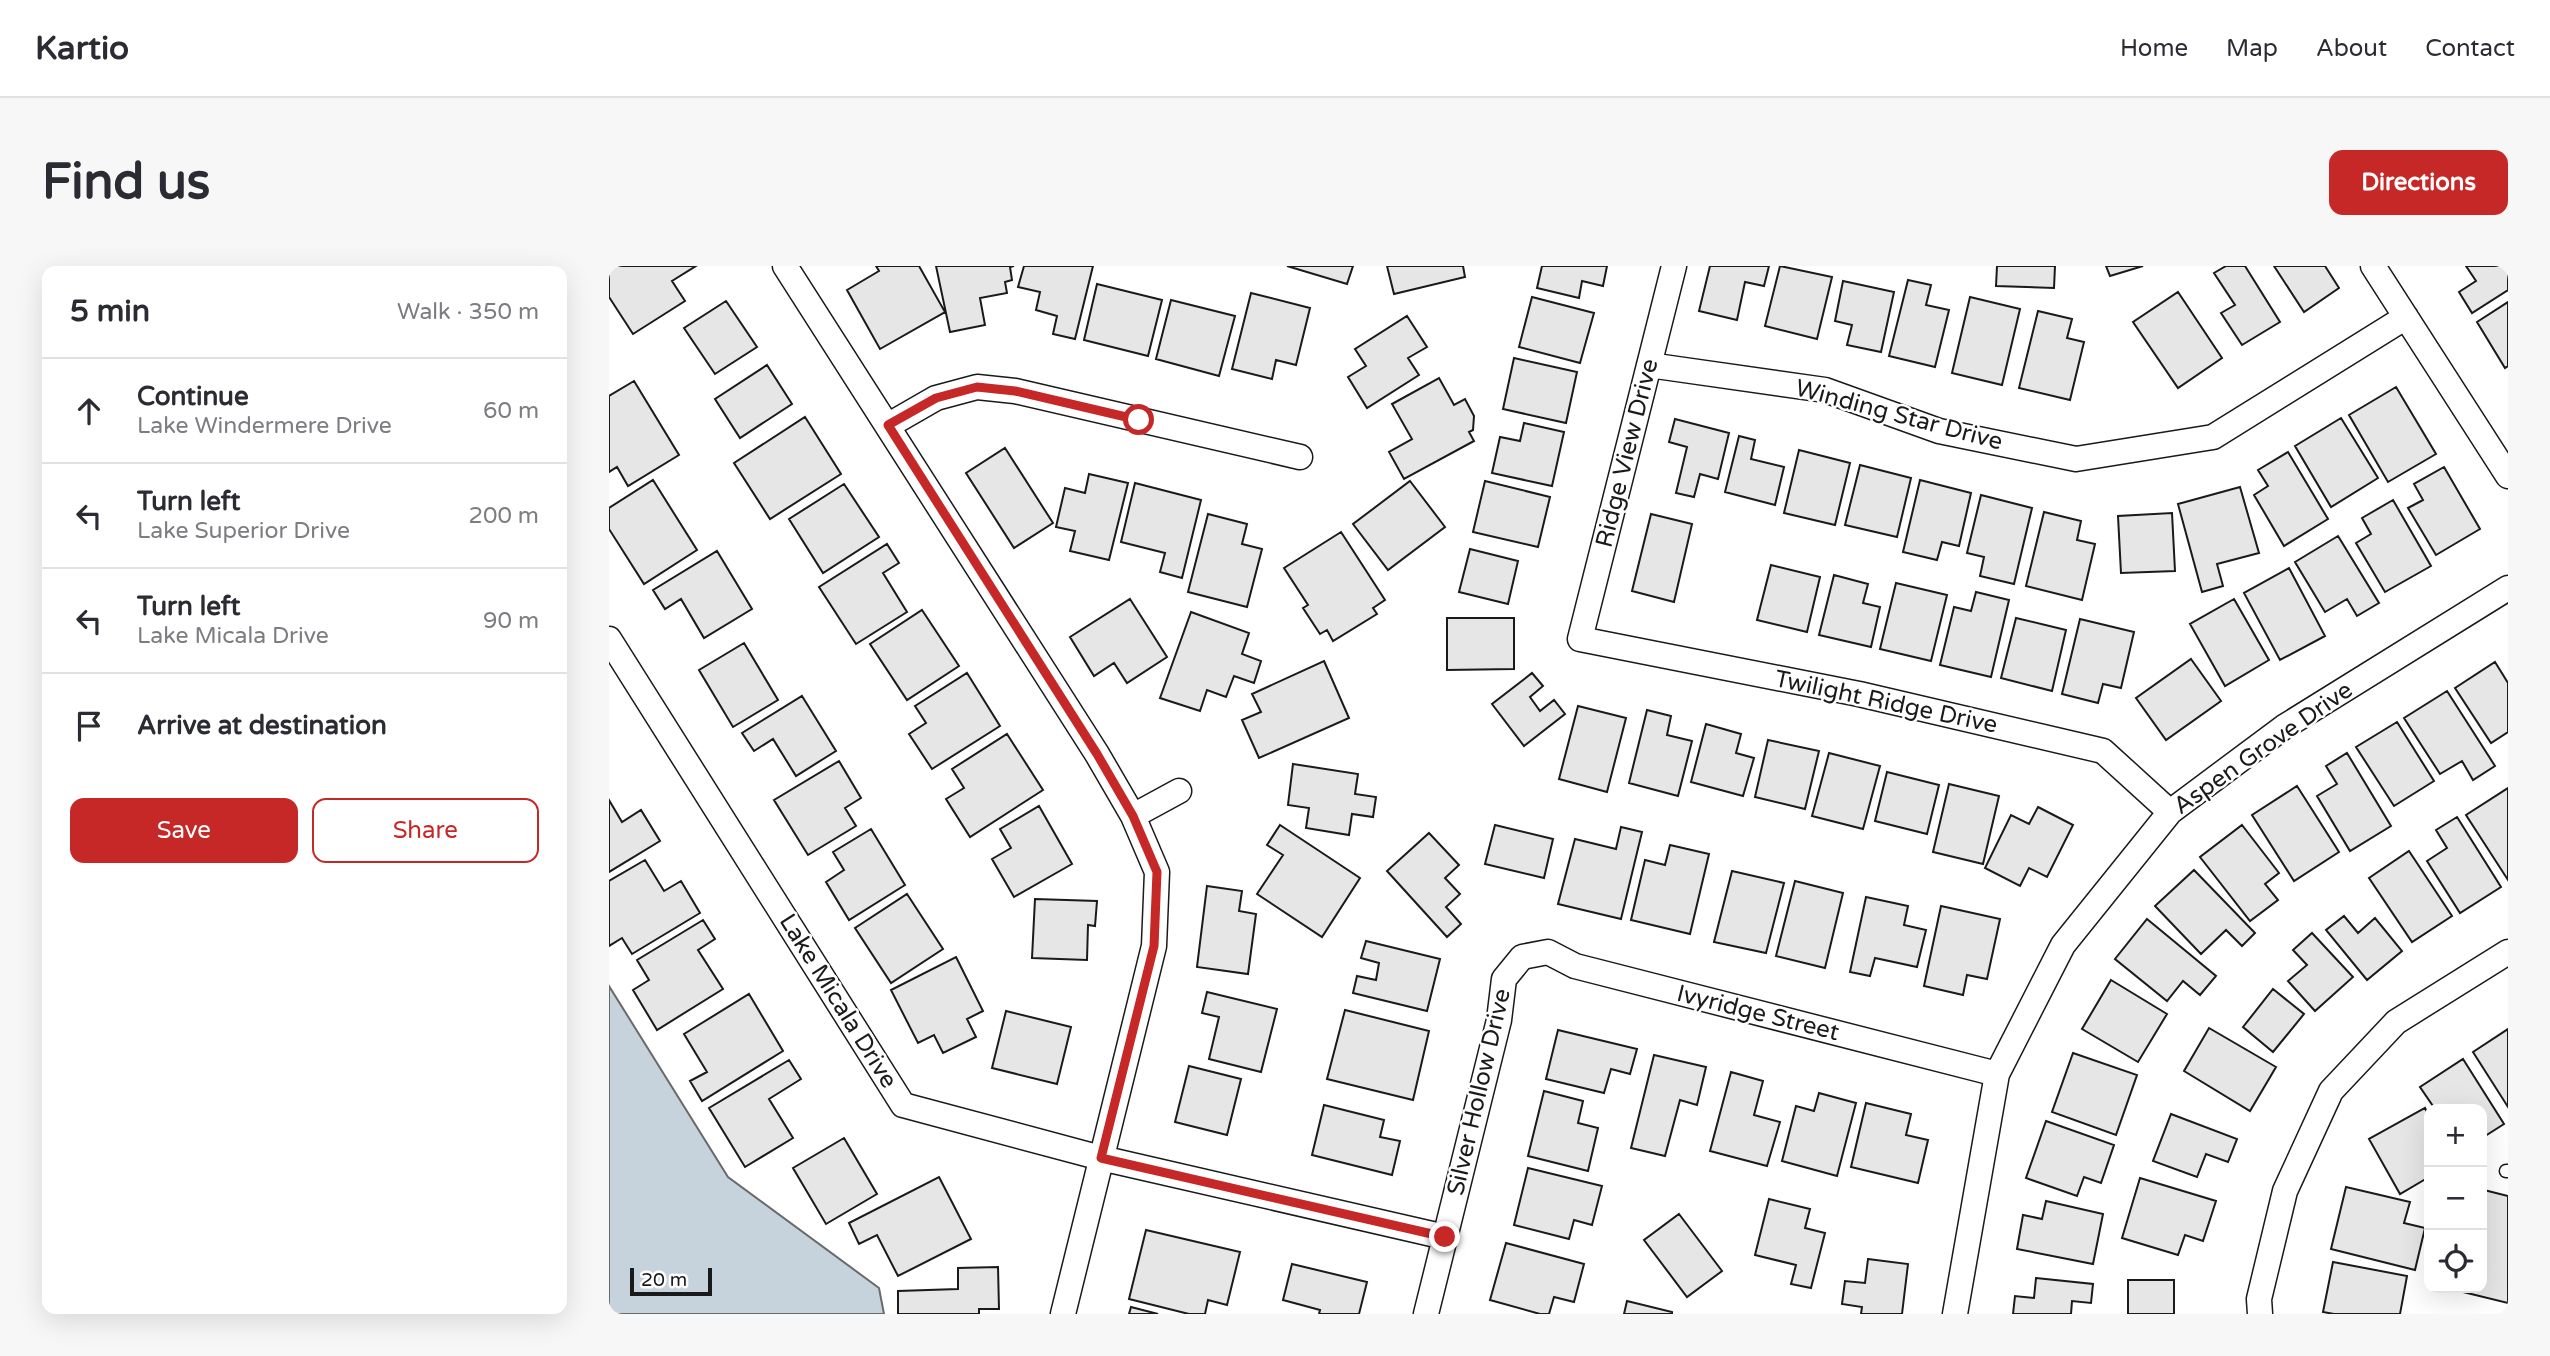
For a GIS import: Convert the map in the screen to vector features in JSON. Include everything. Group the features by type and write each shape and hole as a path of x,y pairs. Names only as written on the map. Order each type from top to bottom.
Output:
{"street":[{"path":"785,266 1090,742 1133,816 1157,872 1154,946 1063,1314"},
{"name":"Ridge View Drive","path":"1580,639 1674,266"},
{"path":"2373,266 2508,476"},
{"name":"Winding Star Drive","path":"1649,365 1825,390 1939,431 2076,460 2213,437 2406,317"},
{"path":"888,425 936,398 977,387 1015,391 1300,457"},
{"name":"Aspen Grove Drive","path":"1955,1314 1997,1074 2063,945 2170,812 2284,727 2508,588"},
{"name":"Lake Micala Drive","path":"609,639 903,1105 1101,1158 1445,1237"},
{"name":"Twilight Ridge Drive","path":"1580,639 1859,694 2103,751 2170,812"},
{"path":"1133,816 1179,791"},
{"name":"Ivyridge Street","path":"1522,957 1548,952 1575,966 1997,1074"},
{"path":"2260,1314 2259,1299 2285,1191 2331,1091 2396,1022 2508,952"},
{"name":"Silver Hollow Drive","path":"1426,1314 1499,1020 1504,979 1522,957"}],"shaded area":[{"path":"609,986 728,1177 879,1288 884,1314 609,1314"}],"building":[{"path":"609,266 696,266 672,281 685,301 633,334 609,297"},
{"path":"876,266 919,266 945,312 880,349 847,290 879,271"},
{"path":"936,266 1014,266 1010,267 1012,280 1005,282 1007,293 980,298 985,325 950,332"},
{"path":"1024,266 1093,266 1075,339 1053,334 1057,316 1036,310 1040,292 1018,287"},
{"path":"1287,266 1353,266 1347,284"},
{"path":"1387,266 1463,266 1465,277 1394,294"},
{"path":"1542,266 1607,266 1603,286 1582,281 1579,298 1537,288"},
{"path":"1710,266 1769,266 1764,286 1745,282 1737,320 1699,311"},
{"path":"1780,266 1832,277 1817,339 1765,326"},
{"path":"1997,266 2055,266 2054,288 1996,286"},
{"path":"2106,266 2143,266 2110,276"},
{"path":"2226,266 2245,266 2280,322 2242,345 2221,313 2235,305 2214,273"},
{"path":"2274,266 2325,266 2339,288 2304,312"},
{"path":"2466,266 2508,266 2508,290 2472,313 2459,292 2476,281"},
{"path":"1908,280 1931,285 1926,305 1949,310 1935,367 1889,356"},
{"path":"1843,281 1894,292 1881,352 1847,345 1852,325 1835,321"},
{"path":"1097,284 1162,300 1148,356 1084,340"},
{"path":"2178,292 2222,358 2178,388 2133,322"},
{"path":"1251,293 1310,308 1296,365 1276,360 1272,379 1232,369"},
{"path":"1532,297 1594,313 1580,363 1519,347"},
{"path":"1970,297 2020,309 2002,385 1952,373"},
{"path":"1171,300 1235,316 1219,376 1156,359"},
{"path":"726,301 757,347 715,374 684,328"},
{"path":"2508,302 2508,366 2505,368 2477,322"},
{"path":"2038,311 2072,319 2067,338 2084,342 2070,400 2019,388"},
{"path":"1407,316 1427,347 1408,358 1419,375 1367,408 1348,377 1366,366 1355,349"},
{"path":"1514,358 1577,372 1566,423 1503,409"},
{"path":"767,365 792,404 740,438 715,399"},
{"path":"1439,378 1454,405 1465,399 1474,416 1473,430 1469,432 1474,441 1404,479 1389,452 1412,439 1392,404"},
{"path":"634,381 679,455 628,486 617,467 609,472 609,396"},
{"path":"2396,387 2436,454 2388,482 2349,415"},
{"path":"805,417 841,474 770,519 734,463"},
{"path":"2341,418 2378,478 2331,507 2295,446"},
{"path":"1675,419 1729,433 1718,479 1700,474 1694,497 1676,493 1687,447 1669,442"},
{"path":"1524,423 1564,432 1552,486 1492,473 1500,437 1520,441"},
{"path":"1739,436 1755,440 1751,459 1784,467 1775,505 1725,492"},
{"path":"1005,448 1053,523 1014,548 966,473"},
{"path":"1799,450 1850,463 1835,525 1784,513"},
{"path":"2288,452 2328,519 2284,546 2254,495 2268,486 2258,470"},
{"path":"1860,465 1911,478 1897,537 1845,525"},
{"path":"2444,467 2480,529 2436,555 2408,508 2423,500 2414,484"},
{"path":"1089,474 1128,483 1109,560 1070,551 1075,531 1056,527 1065,488 1085,493"},
{"path":"653,480 697,550 644,584 609,529 609,508"},
{"path":"1920,480 1971,493 1959,546 1942,542 1937,560 1903,552"},
{"path":"1410,481 1445,527 1388,570 1353,524"},
{"path":"1485,481 1550,497 1538,547 1473,532"},
{"path":"1135,483 1201,500 1182,578 1160,572 1165,553 1121,542"},
{"path":"844,484 879,537 823,573 789,519"},
{"path":"2240,487 2259,553 2217,564 2223,586 2202,592 2178,504"},
{"path":"1981,495 2032,508 2014,584 1980,576 1984,557 1967,553"},
{"path":"2393,500 2431,566 2385,592 2356,543 2371,534 2362,518"},
{"path":"2044,512 2081,521 2077,540 2095,544 2082,600 2026,586"},
{"path":"2172,513 2175,571 2121,573 2118,516"},
{"path":"1208,514 1247,524 1242,544 1262,549 1247,607 1188,592"},
{"path":"1651,514 1692,524 1674,602 1632,591"},
{"path":"1341,532 1385,600 1373,608 1377,614 1333,641 1327,630 1320,634 1303,608 1308,605 1284,568"},
{"path":"2338,536 2379,603 2357,616 2347,599 2325,612 2295,562"},
{"path":"887,544 899,563 883,573 907,612 856,644 819,587"},
{"path":"1470,549 1518,561 1508,604 1459,592"},
{"path":"717,551 752,609 704,638 681,599 665,609 653,590"},
{"path":"1771,565 1820,577 1807,632 1757,620"},
{"path":"2289,568 2325,636 2280,660 2244,593"},
{"path":"1834,575 1868,584 1863,603 1880,607 1871,647 1819,635"},
{"path":"1896,583 1947,595 1931,661 1880,649"},
{"path":"1976,592 2009,600 1991,677 1940,665 1954,607 1971,611"},
{"path":"1130,599 1167,657 1127,683 1114,663 1094,676 1070,637"},
{"path":"2234,599 2269,660 2225,686 2190,624"},
{"path":"922,610 959,666 907,700 870,644"},
{"path":"1191,612 1249,633 1242,654 1261,661 1254,683 1234,676 1226,697 1207,690 1200,711 1160,698"},
{"path":"1447,618 1514,618 1514,669 1447,670"},
{"path":"2016,618 2066,630 2052,691 2001,678"},
{"path":"2080,619 2134,632 2121,688 2103,684 2098,703 2062,694"},
{"path":"744,643 778,700 733,727 699,670"},
{"path":"2191,659 2221,701 2166,740 2136,698"},
{"path":"1324,661 1349,718 1259,758 1242,720 1261,712 1252,694"},
{"path":"2495,662 2508,683 2508,732 2491,743 2455,688"},
{"path":"967,673 1000,726 932,769 909,734 926,723 915,706"},
{"path":"1532,673 1543,686 1530,697 1540,711 1554,700 1565,714 1524,746 1492,704"},
{"path":"2447,691 2495,766 2473,780 2462,761 2440,774 2404,718"},
{"path":"802,696 836,751 796,776 773,739 754,751 742,733"},
{"path":"1578,706 1626,718 1607,792 1559,779"},
{"path":"1647,710 1671,716 1667,735 1692,741 1678,796 1629,783"},
{"path":"2397,722 2434,781 2394,806 2356,747"},
{"path":"1706,724 1741,734 1736,753 1754,758 1743,796 1691,782"},
{"path":"1007,734 1043,790 970,837 946,799 964,788 952,769"},
{"path":"1768,740 1819,751 1805,809 1755,797"},
{"path":"1829,753 1880,766 1863,829 1812,816"},
{"path":"2347,753 2391,826 2350,851 2317,796 2337,784 2326,766"},
{"path":"839,761 861,798 845,808 856,826 808,855 774,800"},
{"path":"1293,764 1358,774 1355,794 1376,797 1373,817 1352,814 1349,835 1306,828 1309,808 1288,805"},
{"path":"1887,772 1939,785 1927,834 1875,821"},
{"path":"1949,784 1999,796 1983,864 1933,852"},
{"path":"2297,786 2339,852 2294,881 2252,815"},
{"path":"2508,788 2508,880 2466,815"},
{"path":"609,800 622,822 641,810 660,841 609,872"},
{"path":"1039,806 1072,864 1014,897 992,859 1011,848 1000,829"},
{"path":"2038,807 2073,825 2047,877 2029,868 2020,886 1985,868 2011,815 2029,824"},
{"path":"2457,817 2501,887 2460,913 2427,861 2447,848 2436,830"},
{"path":"1280,825 1360,878 1322,937 1257,894 1283,855 1267,845"},
{"path":"1495,825 1553,839 1544,878 1485,864"},
{"path":"2242,825 2279,873 2265,884 2278,900 2250,921 2200,857"},
{"path":"1621,827 1642,832 1621,919 1558,904 1575,839 1616,849"},
{"path":"871,829 905,885 849,920 826,882 844,870 833,852"},
{"path":"1429,833 1459,865 1445,878 1460,894 1446,907 1461,924 1447,937 1387,871"},
{"path":"1670,845 1709,854 1690,934 1631,920 1645,860 1665,865"},
{"path":"2409,851 2452,916 2412,942 2369,878"},
{"path":"645,860 664,891 681,881 700,913 632,954 622,938 609,946 609,881"},
{"path":"2194,870 2255,933 2242,946 2226,930 2201,954 2155,906"},
{"path":"1732,871 1784,883 1766,953 1714,942"},
{"path":"1795,881 1843,893 1825,968 1776,956"},
{"path":"1207,886 1242,891 1239,911 1256,914 1248,974 1197,967"},
{"path":"907,894 943,949 891,983 855,928"},
{"path":"1866,897 1908,906 1904,925 1926,930 1917,967 1875,958 1870,976 1850,972"},
{"path":"1035,899 1097,901 1095,926 1088,925 1087,960 1032,958"},
{"path":"1941,906 2000,919 1987,979 1967,975 1963,995 1924,986"},
{"path":"2344,916 2358,933 2375,918 2402,951 2367,980 2326,930"},
{"path":"2147,919 2216,976 2200,995 2183,981 2167,1001 2115,959"},
{"path":"703,920 715,939 698,950 723,989 657,1030 633,990 649,980 637,960"},
{"path":"2312,933 2353,977 2315,1011 2288,981 2307,965 2293,950"},
{"path":"1366,941 1440,959 1427,1011 1353,993 1357,976 1376,980 1379,963 1361,958"},
{"path":"956,957 983,1011 967,1019 976,1037 943,1053 934,1035 918,1043 891,990"},
{"path":"2111,980 2167,1014 2138,1062 2082,1029"},
{"path":"2273,989 2304,1014 2273,1052 2243,1027"},
{"path":"1207,992 1277,1009 1261,1072 1209,1059 1219,1017 1202,1013"},
{"path":"749,994 783,1051 702,1101 690,1081 707,1072 684,1034"},
{"path":"1345,1010 1429,1031 1413,1100 1327,1079"},
{"path":"1006,1011 1071,1027 1057,1084 992,1068"},
{"path":"2209,1028 2276,1067 2250,1111 2184,1071"},
{"path":"2508,1029 2508,1107 2473,1052"},
{"path":"1558,1030 1637,1049 1630,1074 1611,1069 1604,1093 1546,1079"},
{"path":"2073,1053 2137,1075 2116,1135 2052,1112"},
{"path":"1654,1055 1706,1067 1697,1105 1680,1100 1665,1156 1631,1148"},
{"path":"2463,1059 2504,1124 2487,1135 2487,1104 2432,1104 2420,1087"},
{"path":"789,1060 801,1079 769,1099 793,1138 745,1167 709,1108"},
{"path":"1189,1066 1241,1079 1227,1135 1175,1122"},
{"path":"1731,1072 1763,1081 1754,1115 1780,1122 1767,1166 1710,1151"},
{"path":"1544,1091 1583,1101 1578,1123 1598,1128 1588,1171 1528,1156"},
{"path":"1819,1093 1856,1103 1837,1176 1782,1161 1796,1106 1814,1111"},
{"path":"1866,1103 1911,1114 1906,1135 1928,1140 1918,1183 1851,1167"},
{"path":"1324,1105 1384,1120 1380,1137 1400,1141 1392,1175 1312,1155"},
{"path":"2424,1109 2424,1180 2400,1194 2369,1139"},
{"path":"2171,1114 2237,1139 2228,1162 2206,1154 2197,1177 2153,1161"},
{"path":"2046,1121 2114,1145 2101,1183 2084,1177 2077,1196 2026,1178"},
{"path":"844,1138 877,1194 826,1224 793,1168"},
{"path":"1528,1168 1602,1186 1592,1225 1574,1220 1569,1239 1514,1225"},
{"path":"939,1177 971,1239 898,1276 877,1235 859,1244 849,1223"},
{"path":"2140,1178 2216,1201 2203,1241 2185,1235 2178,1255 2122,1238"},
{"path":"2346,1187 2410,1202 2404,1223 2424,1228 2415,1270 2331,1249"},
{"path":"2487,1191 2508,1196 2508,1303 2467,1293 2487,1293"},
{"path":"1769,1199 1810,1209 1805,1228 1825,1233 1811,1288 1791,1284 1796,1265 1755,1255"},
{"path":"2046,1201 2103,1214 2093,1264 2017,1249 2023,1215 2042,1219"},
{"path":"1679,1214 1722,1271 1687,1297 1644,1240"},
{"path":"1146,1230 1240,1252 1227,1305 1208,1300 1205,1314 1189,1314 1129,1299"},
{"path":"1506,1243 1584,1264 1574,1302 1554,1297 1549,1314 1540,1314 1490,1300"},
{"path":"1868,1259 1908,1264 1902,1314 1861,1314 1862,1307 1842,1304 1845,1281 1865,1283"},
{"path":"2333,1262 2407,1276 2400,1314 2323,1312"},
{"path":"1292,1264 1367,1282 1359,1314 1319,1314 1320,1310 1283,1300"},
{"path":"998,1267 999,1309 979,1309 979,1314 898,1314 898,1291 958,1289 958,1268"},
{"path":"2036,1278 2093,1284 2091,1303 2072,1301 2071,1314 2013,1314 2015,1296 2034,1298"},
{"path":"2128,1280 2174,1280 2174,1314 2128,1314"},
{"path":"1627,1301 1672,1312 1672,1314 1624,1314"},
{"path":"1131,1307 1158,1314 1129,1314"}],"route":[{"path":"1139,420 1015,391 977,387 936,398 888,425 1097,754 1133,816 1157,872 1154,946 1101,1158 1445,1237"}]}
